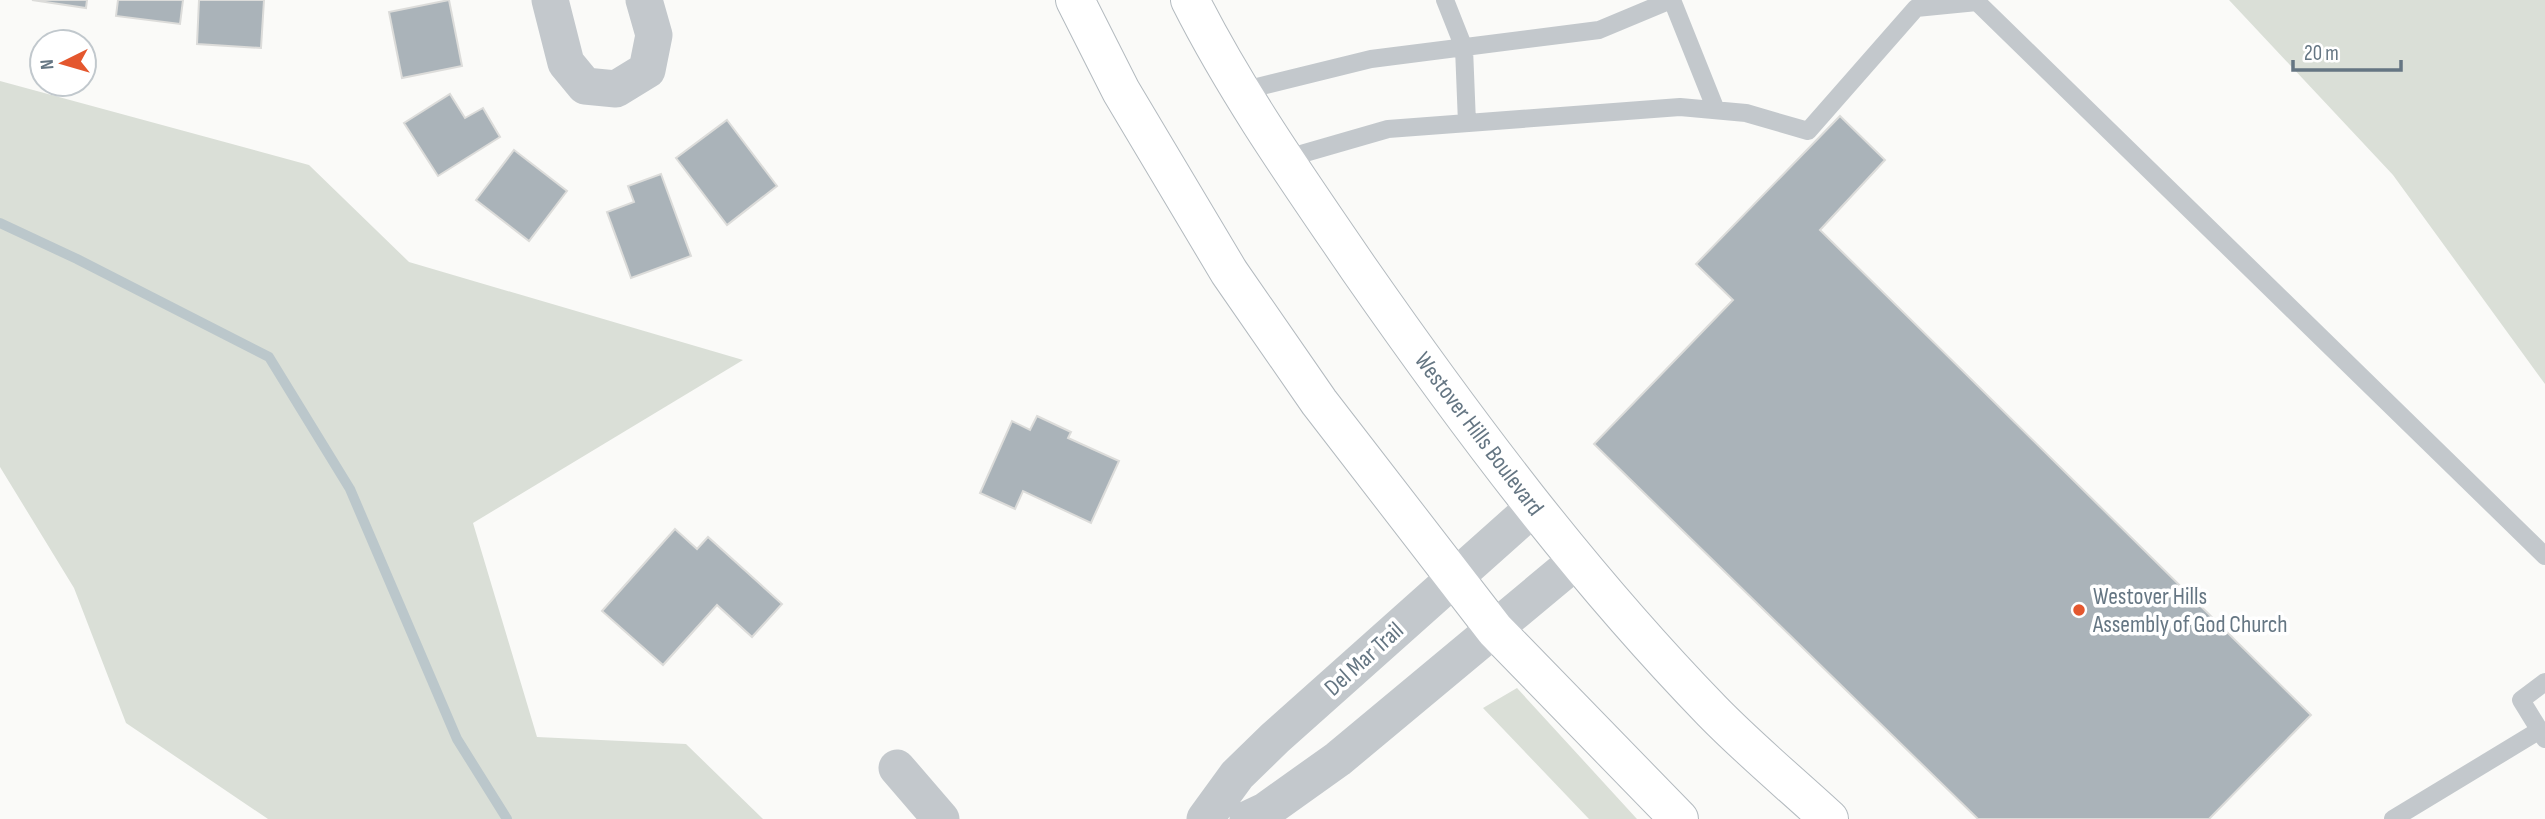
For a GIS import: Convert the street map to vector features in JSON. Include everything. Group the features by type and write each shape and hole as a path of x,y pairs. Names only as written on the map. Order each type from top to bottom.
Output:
{"main road":[{"path":"1075,0 1121,91 1229,272 1319,402 1495,630 1679,819"},
{"name":"Westover Hills Boulevard","path":"1190,0 1241,91 1284,159 1425,364 1533,508 1631,623 1713,712 1829,819"}],"street":[{"path":"550,0 566,63 585,86 616,89 648,70 653,34 644,0"},
{"name":"Del Mar Trail","path":"1205,819 1237,775 1275,738 1533,508"},
{"path":"1248,819 1265,811 1338,759 1577,560"},
{"path":"1275,738 1308,780"},
{"path":"897,768 941,819"}],"lane":[{"path":"1445,0 1464,48 1467,123"},
{"path":"1241,91 1371,59 1599,30 1672,0 1716,110"},
{"path":"1284,159 1388,129 1680,107 1746,113 1808,131 1916,8 1977,2 2545,556"},
{"path":"2393,819 2542,734 2522,700 2545,682"}],"shaded area":[{"path":"2229,0 2545,0 2545,384 2393,175"},
{"path":"0,81 28,89 28,98 63,98 309,165 409,262 743,360 473,523 537,737 686,744 763,819 268,819 126,723 74,588 0,467"},
{"path":"1517,688 1637,819 1589,819 1483,708"}],"building":[{"path":"32,0 87,0 86,8"},
{"path":"118,0 183,0 180,24 116,16"},
{"path":"199,0 264,0 261,48 197,44"},
{"path":"449,0 462,66 402,78 389,12"},
{"path":"450,94 465,118 483,108 500,137 438,176 404,123"},
{"path":"1840,116 1885,160 1820,230 2311,715 2209,819 1978,819 1594,444 1733,300 1696,264"},
{"path":"727,120 777,186 727,225 676,158"},
{"path":"514,150 567,191 529,241 476,200"},
{"path":"661,174 691,256 631,278 607,212 634,202 628,186"},
{"path":"1037,416 1071,432 1068,438 1119,461 1091,523 1023,491 1015,509 980,493 1012,421 1030,430"},
{"path":"675,529 697,549 708,537 782,604 752,637 717,605 663,665 602,611"}],"waterway":[{"path":"0,223 77,259 269,357 350,489 457,739 507,819"}],"place":[{"name":"Westover Hills Assembly of God Church","path":"2079,610"}]}
